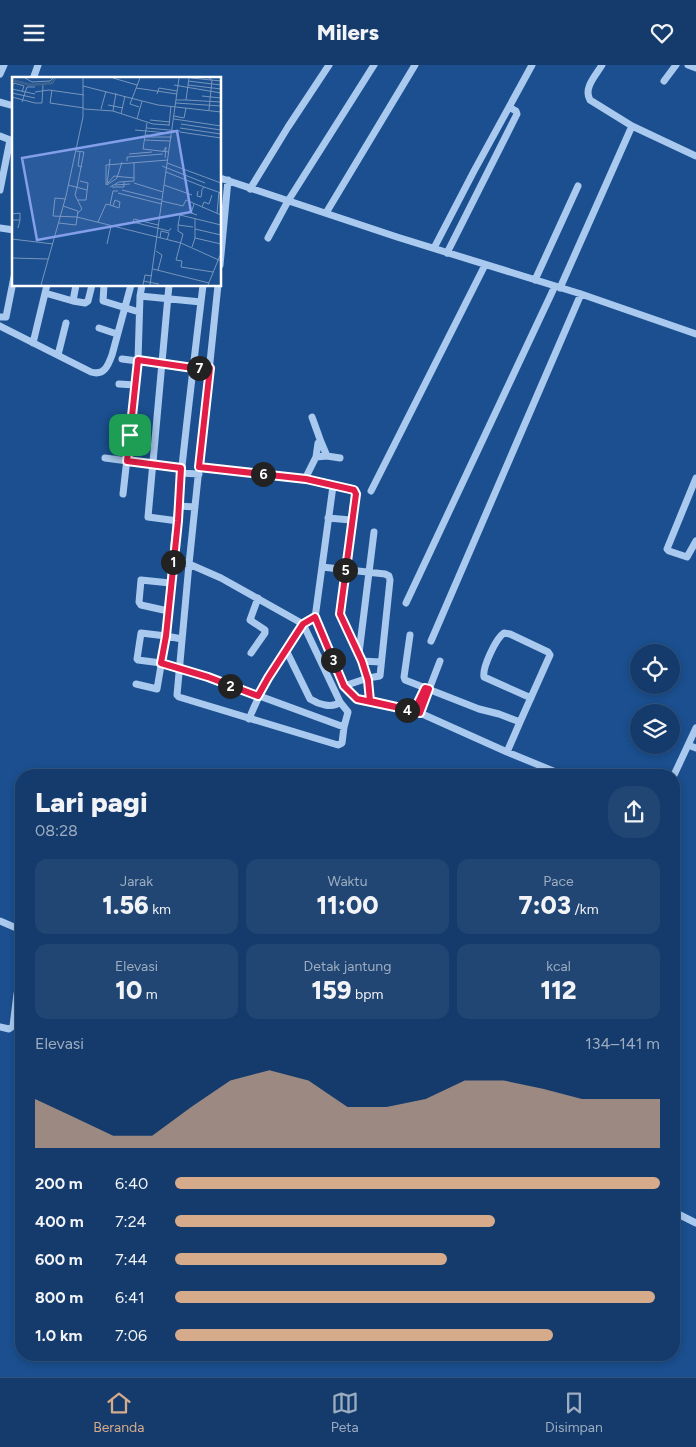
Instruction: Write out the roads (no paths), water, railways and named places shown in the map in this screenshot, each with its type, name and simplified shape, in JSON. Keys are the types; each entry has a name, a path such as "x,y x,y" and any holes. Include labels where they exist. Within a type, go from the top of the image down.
{"street":[{"path":"0,74 4,65"},
{"path":"34,77 38,65"},
{"path":"250,189 329,65"},
{"path":"268,238 288,201 374,65"},
{"path":"326,213 415,65"},
{"path":"434,249 455,206 532,65"},
{"path":"602,65 588,88 590,100 632,127 696,156"},
{"path":"664,81 676,65"},
{"path":"688,65 696,68"},
{"path":"447,253 517,114 516,111 509,107"},
{"path":"406,603 632,127"},
{"path":"0,136 12,140 0,190"},
{"path":"221,178 434,249 581,294 696,334"},
{"path":"221,254 228,180"},
{"path":"535,280 578,186"},
{"path":"455,206 467,213"},
{"path":"371,491 486,265"},
{"path":"0,317 4,318 6,315 12,286"},
{"path":"73,301 76,286"},
{"path":"33,343 46,289 73,301 87,302 92,286"},
{"path":"104,286 103,301 139,312"},
{"path":"0,326 91,372 102,373 109,364 126,309 131,286"},
{"path":"122,494 138,360 142,286"},
{"path":"169,286 148,517 178,521"},
{"path":"136,684 157,689 166,636 170,583 178,521 181,471 203,286"},
{"path":"218,286 177,695 249,719 341,745 348,712 340,702 309,621"},
{"path":"431,641 581,294"},
{"path":"140,296 201,302"},
{"path":"58,355 66,323"},
{"path":"98,328 117,334"},
{"path":"122,359 193,368 210,368"},
{"path":"119,384 135,385"},
{"path":"312,417 328,456"},
{"path":"113,434 130,435"},
{"path":"306,479 316,457 318,444 321,442"},
{"path":"316,457 340,458"},
{"path":"105,459 153,465 181,471 306,479 356,492 340,614 368,678 370,701"},
{"path":"696,478 667,549 687,557 696,541"},
{"path":"249,719 258,696 268,678 309,621 322,567 333,486"},
{"path":"178,505 195,507"},
{"path":"328,517 351,520"},
{"path":"360,658 361,630 374,532"},
{"path":"173,559 189,563 309,621 344,686 357,699 417,712 548,769"},
{"path":"322,567 387,575 390,580 380,676 344,686"},
{"path":"168,611 140,605 139,602 141,580 170,583"},
{"path":"251,653 265,632 250,620 258,598"},
{"path":"346,628 361,630"},
{"path":"182,639 142,632 140,635 138,660 179,668 344,727"},
{"path":"507,752 531,698 550,653 504,633 498,639 483,671 484,677 531,698"},
{"path":"410,635 404,679 479,709 520,722"},
{"path":"287,650 310,699 328,706 336,705 340,702"},
{"path":"360,658 381,662"},
{"path":"417,712 440,659"},
{"path":"677,769 696,729"},
{"path":"688,745 696,748"},
{"path":"0,921 15,926"},
{"path":"0,1027 9,1029 13,1027 15,1010"},
{"path":"680,1215 696,1223"}]}
